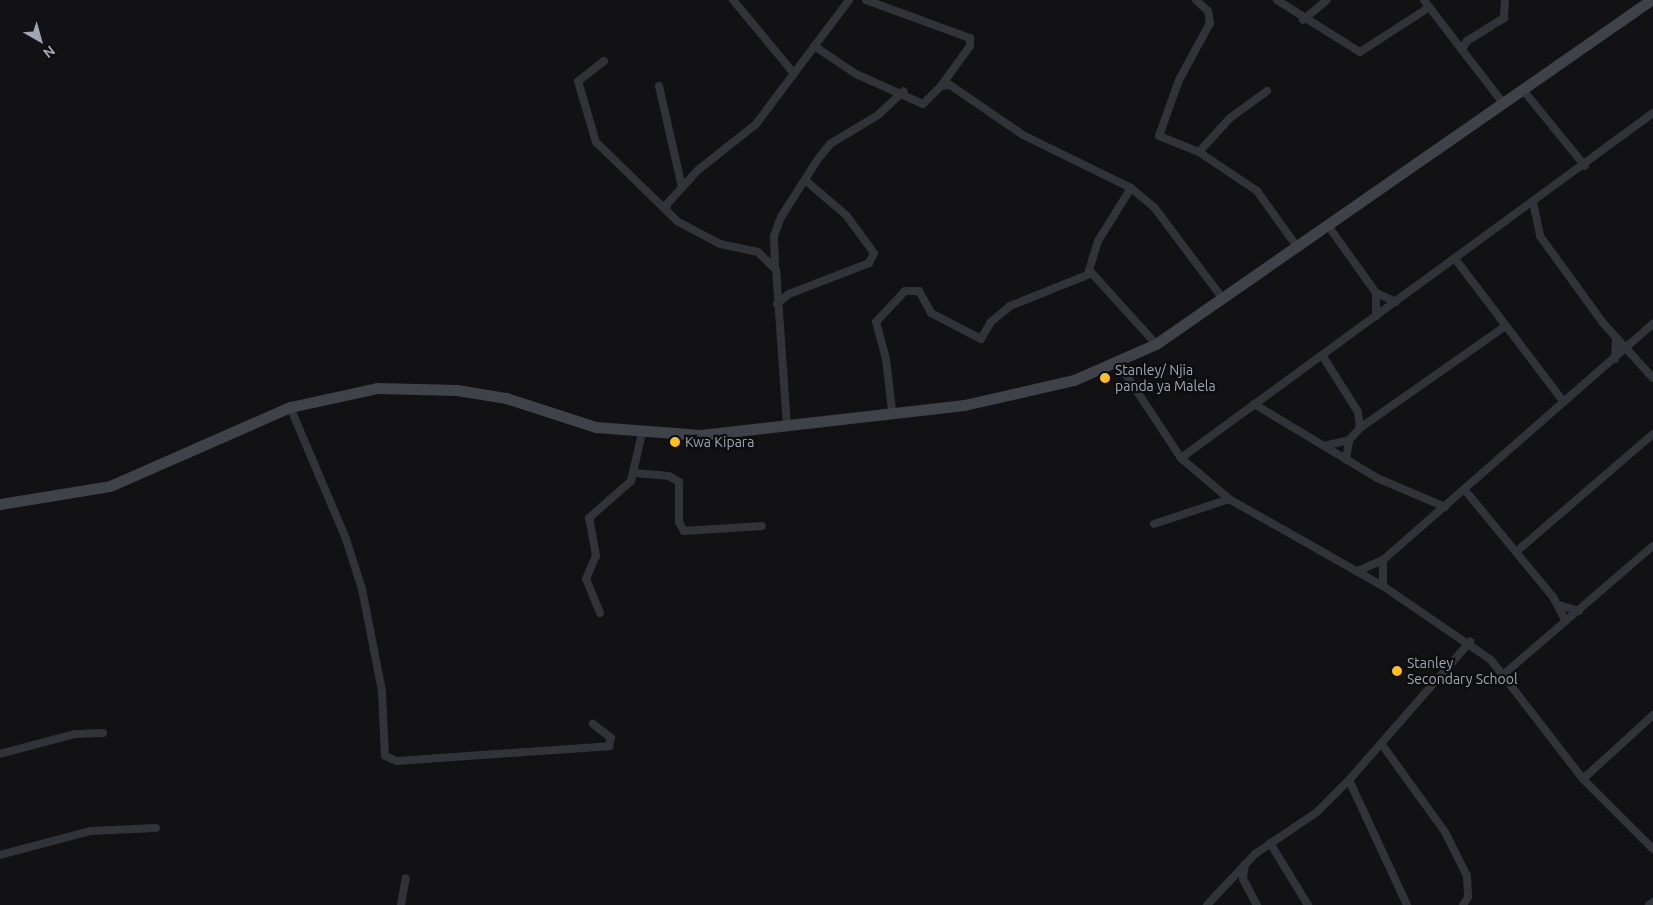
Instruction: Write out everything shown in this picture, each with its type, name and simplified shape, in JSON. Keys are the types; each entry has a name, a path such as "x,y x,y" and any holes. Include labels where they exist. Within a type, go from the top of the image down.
{"main road":[{"path":"0,504 110,486 290,407 377,388 457,390 506,398 596,427 642,434 702,435 787,426 892,410 1024,394 1119,364 1156,344 1329,227 1651,0"}],"street":[{"path":"733,0 792,71"},
{"path":"667,211 682,187 726,144 756,124 792,71 814,46 849,0"},
{"path":"814,46 856,74 904,91 923,104 941,86 970,46 970,38 866,0"},
{"path":"1196,0 1208,12 1210,23 1178,80 1158,133 1163,140 1199,152 1257,191 1298,248"},
{"path":"1276,0 1303,20 1364,52 1428,8"},
{"path":"1303,20 1327,0"},
{"path":"1424,0 1428,8 1503,103"},
{"path":"1462,50 1467,41 1504,18 1505,0"},
{"path":"604,61 578,82 596,142 667,211 712,241 758,252 776,270"},
{"path":"941,86 950,85 1023,135 1131,188 1154,207 1223,299"},
{"path":"659,86 682,187"},
{"path":"1523,90 1585,166"},
{"path":"787,426 777,304 774,236 781,217 830,144 878,115 904,91"},
{"path":"1199,152 1230,118 1267,92"},
{"path":"1181,458 1585,166 1653,113"},
{"path":"777,304 789,294 869,263 874,253 841,209 806,181"},
{"path":"1090,274 1098,241 1131,188"},
{"path":"1533,202 1540,236 1616,338 1627,346 1653,378"},
{"path":"1329,227 1376,293 1396,302"},
{"path":"1456,260 1504,327 1563,401"},
{"path":"1090,274 1156,344"},
{"path":"892,410 887,365 876,322 905,291 919,291 931,313 981,339 991,322 1010,306 1090,274"},
{"path":"1376,293 1376,316"},
{"path":"1358,571 1383,560 1563,401 1615,360 1627,346 1653,324"},
{"path":"1346,460 1349,440 1360,428 1504,327"},
{"path":"1615,360 1616,338"},
{"path":"1322,355 1358,412 1360,428"},
{"path":"1119,364 1181,458 1229,499 1358,571 1470,642 1504,674 1583,779 1653,850"},
{"path":"1254,404 1346,460 1445,507"},
{"path":"290,407 346,539 362,589 382,691 385,756 406,760 610,746 611,738 593,724"},
{"path":"600,612 586,579 596,556 590,518 623,492 634,473 642,434"},
{"path":"1517,551 1653,434"},
{"path":"1324,446 1349,440"},
{"path":"634,473 669,476 680,482 679,522 684,531 762,526"},
{"path":"1464,489 1517,551 1559,605 1566,620"},
{"path":"1154,524 1229,499"},
{"path":"1504,674 1566,620 1653,549"},
{"path":"1383,560 1383,586"},
{"path":"1559,605 1578,611"},
{"path":"1207,905 1245,864 1270,843 1317,812 1349,780 1382,746 1470,642"},
{"path":"1583,779 1653,715"},
{"path":"0,754 75,734 103,733"},
{"path":"1382,746 1445,832 1467,876 1468,897 1463,905"},
{"path":"1349,780 1370,817 1407,905"},
{"path":"0,855 91,831 156,828"},
{"path":"1270,843 1308,905"},
{"path":"1245,864 1244,878 1257,905"},
{"path":"401,905 406,878"},
{"path":"1649,905 1653,902"}],"place":[{"name":"Stanley/ Njia panda ya Malela","path":"1105,378"},
{"name":"Kwa Kipara","path":"675,442"},
{"name":"Stanley Secondary School","path":"1397,671"}]}
